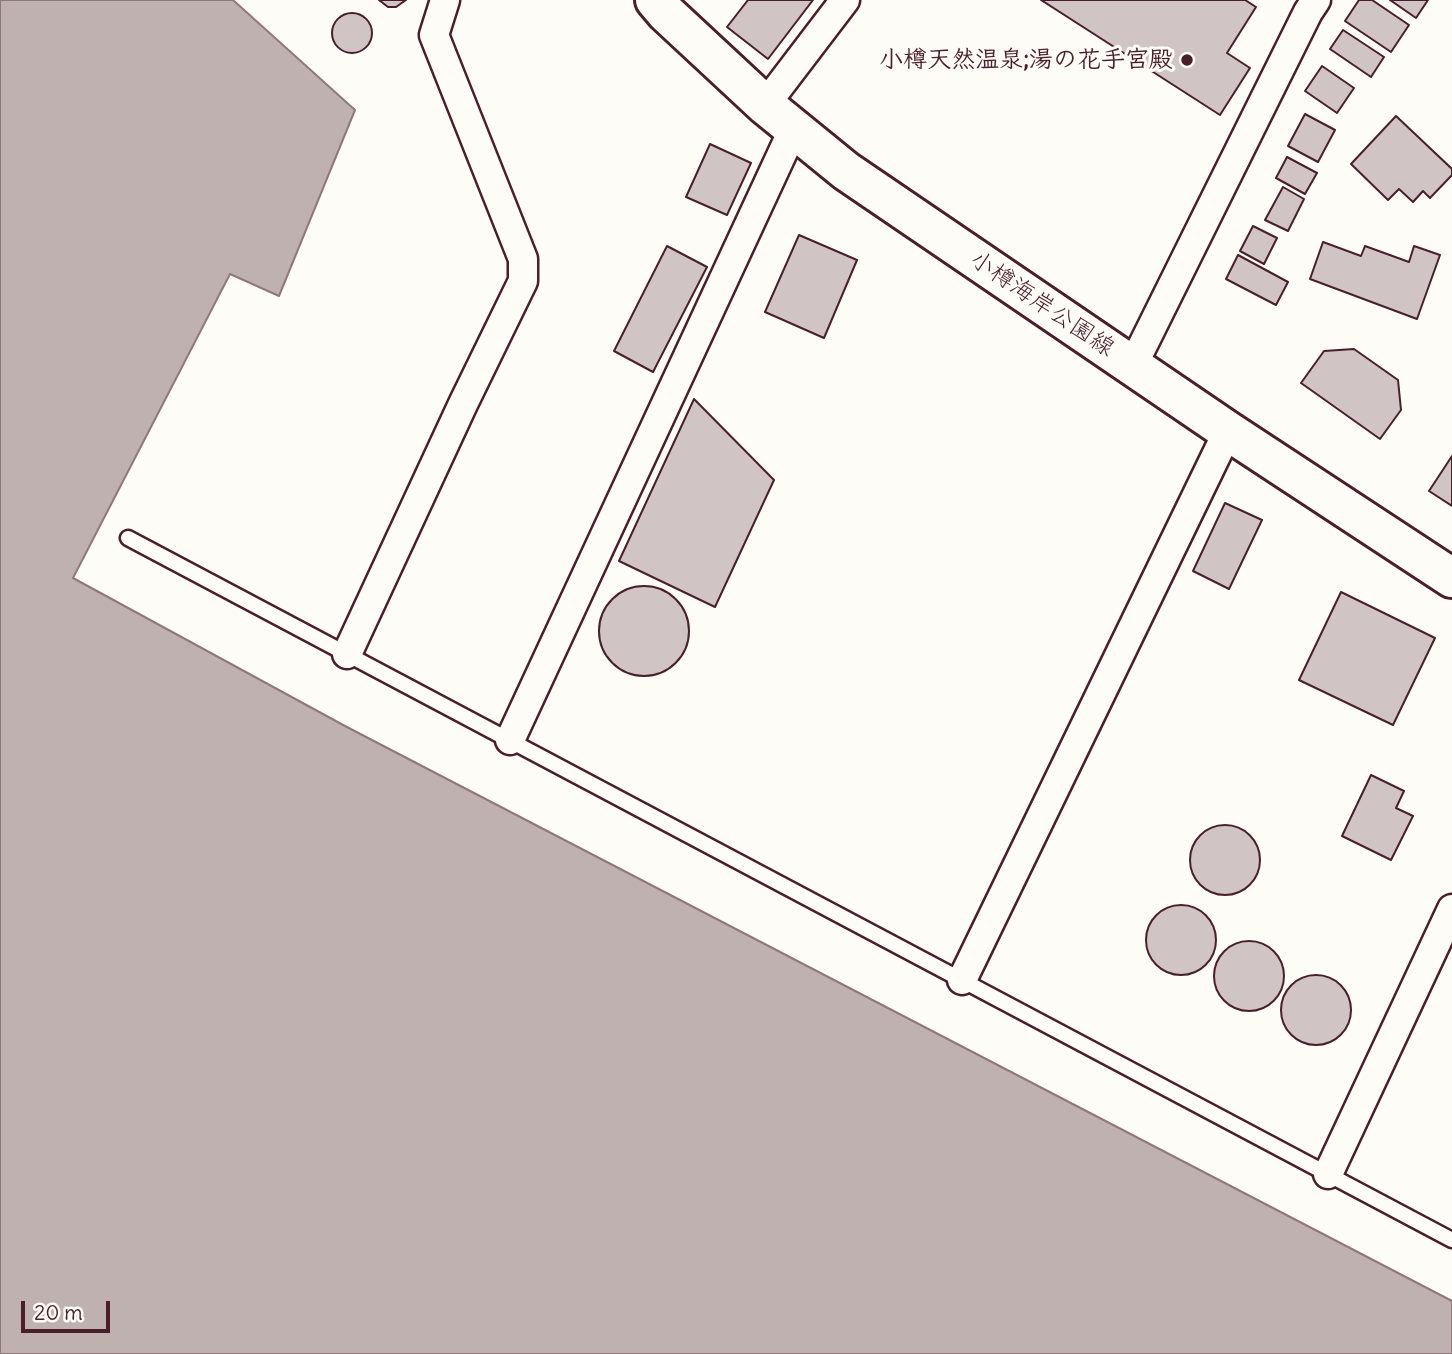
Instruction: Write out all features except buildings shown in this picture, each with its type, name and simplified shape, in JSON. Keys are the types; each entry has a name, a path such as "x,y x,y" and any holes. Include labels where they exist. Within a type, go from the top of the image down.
{"main road":[{"name":"小樽海岸公園線","path":"655,0 765,105 846,171 1228,431 1452,578"}],"street":[{"path":"347,654 523,281 523,259 434,35 445,0"},
{"path":"765,105 845,0"},
{"path":"1133,365 1316,0"},
{"path":"510,740 794,128"},
{"path":"962,980 1228,431"},
{"path":"1328,1174 1452,909"}],"lane":[{"path":"128,538 1452,1240"}],"shaded area":[{"path":"0,0 233,0 355,110 279,296 230,274 73,578 345,726 1452,1301 1452,1354 0,1354"}],"place":[{"name":"小樽天然温泉;湯の花手宮殿","path":"1187,60"}]}
